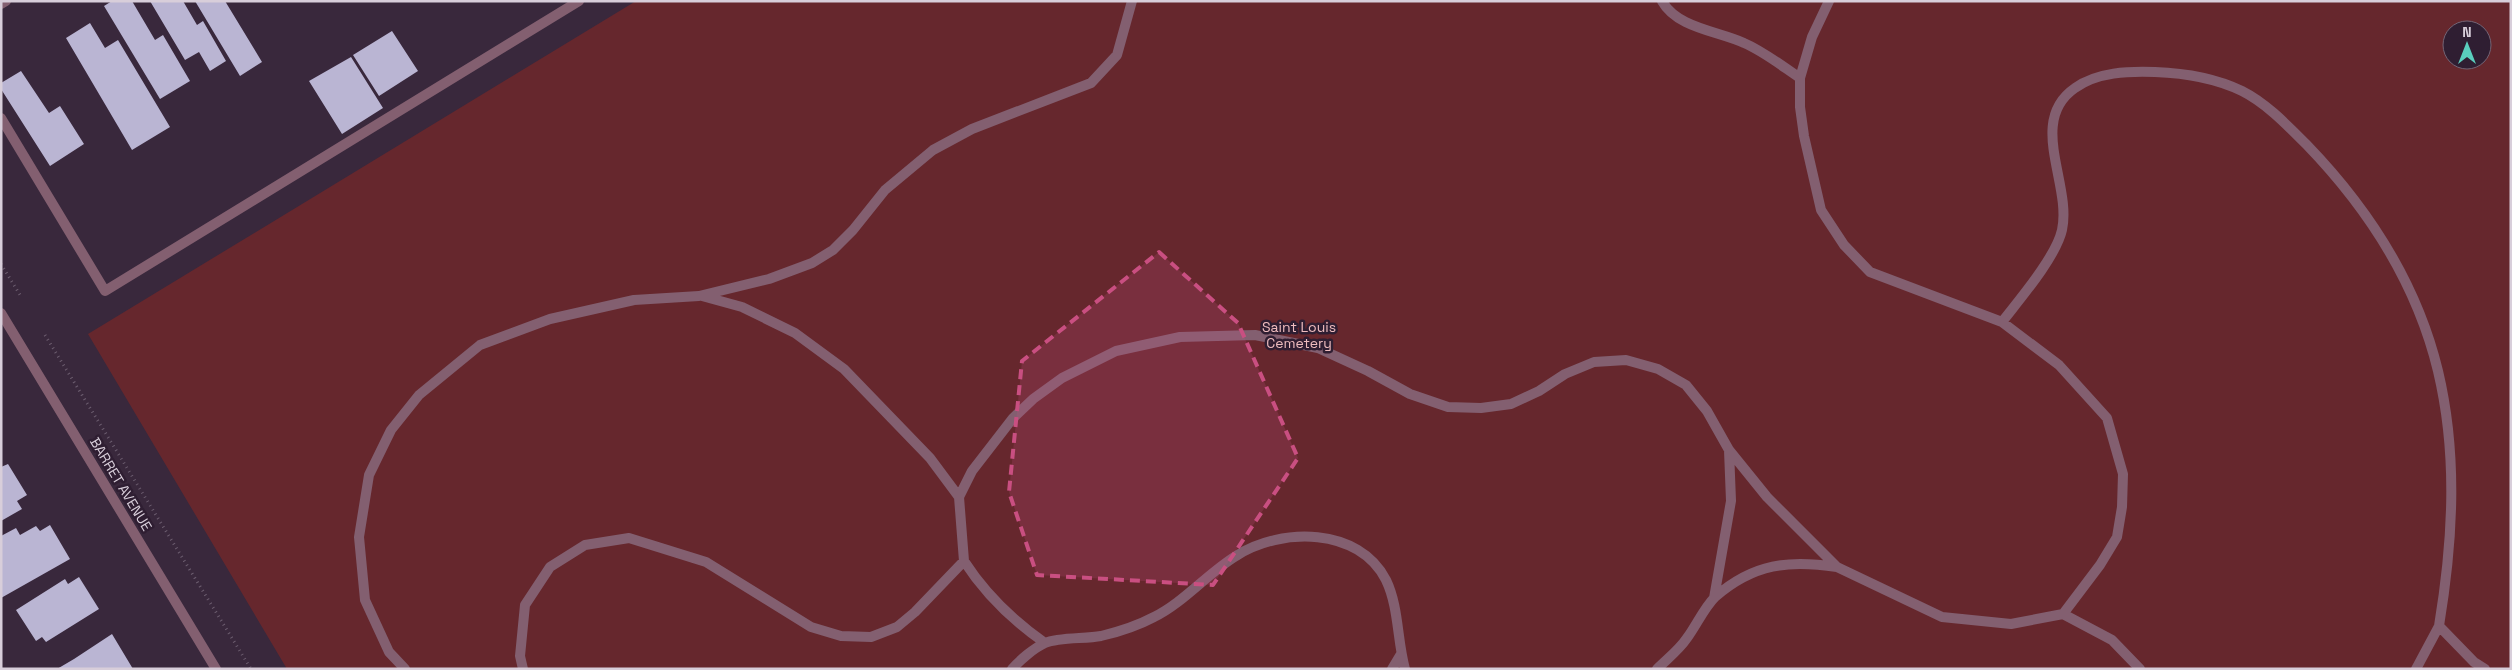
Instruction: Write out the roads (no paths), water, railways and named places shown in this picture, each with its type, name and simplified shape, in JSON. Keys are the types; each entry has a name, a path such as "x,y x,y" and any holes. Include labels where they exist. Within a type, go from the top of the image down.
{"street":[{"path":"1,4 6,1"},
{"path":"1,118 105,291 579,1"},
{"path":"405,669 389,652 365,600 359,537 369,475 391,430 419,395 480,345 550,319 634,300 699,296 769,279 812,263 833,250 853,230 885,190 932,150 972,128 1091,83 1117,56 1132,1"},
{"path":"1662,1 1665,7 1685,22 1745,43 1800,78"},
{"path":"1828,1 1812,37 1800,78 1800,107 1811,173 1821,210 1844,244 1870,272 2002,322 2059,365 2107,418 2123,474 2122,507 2117,537 2100,565 2063,614"},
{"path":"2002,322 2046,263 2062,231 2062,200 2052,142 2052,122 2058,103 2075,87 2095,78 2117,73 2181,72 2242,91 2270,110 2340,179 2383,239 2415,303 2438,371 2450,440 2452,533 2440,626 2416,669"},
{"path":"699,296 742,307 795,333 844,369 930,458 960,497"},
{"name":"BARRET AVENUE","path":"1,313 216,669"},
{"path":"1045,643 1000,607 979,585 964,561 960,497 972,471 1013,418 1033,399 1062,378 1116,351 1180,337 1255,335 1318,348 1368,371 1410,394 1448,407 1481,408 1511,404 1539,391 1565,374 1594,362 1626,360 1658,369 1686,385 1707,411 1729,450 1767,497 1838,567"},
{"path":"1714,598 1731,501 1729,450"},
{"path":"1012,669 1045,643 1102,636 1155,617 1236,556 1273,539 1312,536 1344,544 1371,558 1386,581 1394,604 1405,669"},
{"path":"523,669 520,656 525,605 550,567 585,545 629,538 706,562 811,627 841,636 871,637 897,627 915,612 964,561"},
{"path":"1658,669 1686,641 1714,598 1752,571 1810,563 1838,567 1942,617 2011,624 2063,614 2112,640 2140,669"},
{"path":"2440,626 2474,662 2484,669"},
{"path":"1392,669 1401,654"}],"park label":[{"name":"Saint Louis Cemetery","path":"1299,336"}]}
